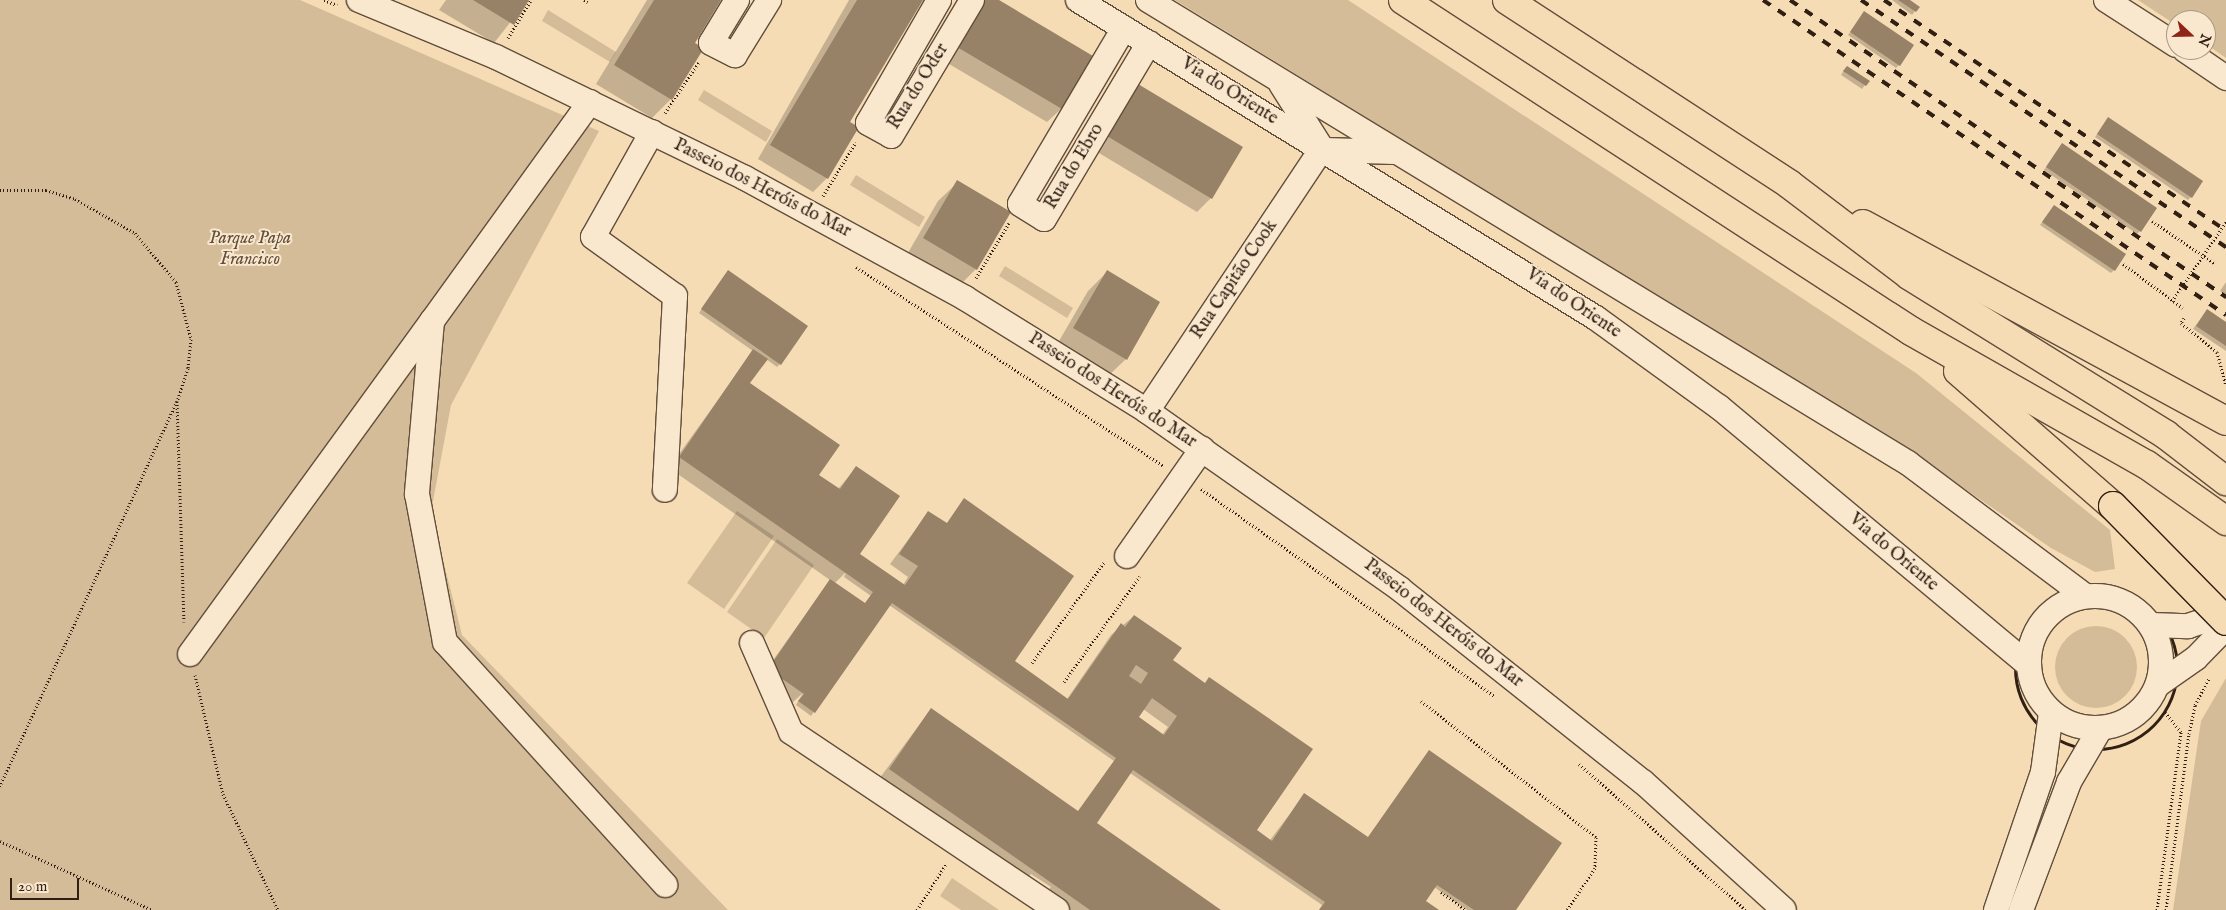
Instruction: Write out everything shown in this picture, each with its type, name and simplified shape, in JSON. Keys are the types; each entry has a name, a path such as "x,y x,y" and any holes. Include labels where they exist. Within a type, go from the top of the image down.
{"highway":[{"path":"1403,0 1911,331 2147,465 2226,521"},
{"path":"1507,0 1789,184 1910,276 2166,435 2226,481"},
{"path":"1789,184 2226,421"},
{"path":"1911,331 2113,506 2226,621"}],"street":[{"path":"736,0 711,43 735,55 768,0"},
{"name":"Rua do Oder","path":"939,0 868,123 890,136 972,0"},
{"name":"Via do Oriente","path":"1078,0 1596,318 1689,385 2023,661"},
{"name":"Via do Oriente","path":"1148,0 1908,463 2080,593"},
{"path":"2106,0 2166,39"},
{"name":"Passeio dos Heróis do Mar","path":"351,3 496,57 652,132 812,214 965,298 1147,411 1418,602 1643,782 1784,910"},
{"name":"Rua do Ebro","path":"1124,28 1020,204 1044,219 1149,43"},
{"path":"2199,60 2226,78"},
{"path":"1277,78 1322,150 1397,152"},
{"path":"190,654 590,102"},
{"path":"652,132 593,237 675,296 665,490"},
{"name":"Rua Capitão Cook","path":"1147,411 1322,150"},
{"path":"432,321 417,494 445,642 665,885"},
{"path":"1127,560 1202,449"},
{"path":"1996,910 2043,772 2050,723 2023,661 2044,620 2080,593 2110,597 2125,604 2158,625 2188,626 2226,614"},
{"path":"2158,625 2162,664 2168,678"},
{"path":"2021,910 2069,782 2094,739 2140,712 2168,678 2226,627"},
{"path":"752,643 791,732 1057,910"},
{"path":"2050,723 2074,726 2094,739"}],"path":[{"path":"324,0 351,3"},
{"path":"496,57 531,0"},
{"path":"652,132 711,43"},
{"path":"812,214 868,123"},
{"path":"0,190 46,190 75,198 135,233 176,282 191,340 188,368 177,400 0,786"},
{"path":"965,298 1020,204"},
{"path":"2152,222 2214,263"},
{"path":"2172,301 2226,222"},
{"path":"851,264 1182,477 1499,700"},
{"path":"2123,264 2183,308"},
{"path":"2184,318 2181,323 2217,352 2226,385"},
{"path":"1032,663 1127,560"},
{"path":"1064,682 1127,560"},
{"path":"2114,589 2132,595 2158,625 2176,656 2168,678 2164,711 2137,738 2119,746 2050,723 2022,699 2023,661 2032,619 2058,597 2080,593 2114,589"},
{"path":"2166,910 2195,705 2213,671"},
{"path":"1421,700 1596,836 1595,868 1567,910"},
{"path":"2158,910 2181,732 2164,711"},
{"path":"1575,760 1746,910"},
{"path":"0,841 152,910"},
{"path":"917,910 958,844"},
{"path":"1441,892 1466,910"}],"green space":[{"name":"Parque Papa Francisco","path":"0,0 300,0 599,131 451,405 431,512 462,635 728,910 0,910"},
{"path":"1175,0 1348,0 1916,373 2110,530 2115,569 2095,572 2051,548 1914,454"},
{"path":"2138,0 2226,0 2226,58 2216,51 2216,10 2166,10 2166,18"},
{"path":"548,10 616,52 610,62 542,21"},
{"path":"704,90 772,131 766,142 698,100"},
{"path":"856,175 925,217 919,227 850,185"},
{"path":"1005,266 1073,308 1067,318 999,276"},
{"path":"737,511 774,536 724,609 687,583"},
{"path":"777,539 814,565 764,638 727,612"},
{"path":"2096,626 2112,629 2125,638 2134,651 2137,667 2134,683 2125,696 2112,705 2096,708 2080,705 2067,696 2058,683 2055,667 2058,651 2067,638 2080,629"},
{"path":"2226,678 2226,910 2173,910 2201,721"},
{"path":"952,878 999,910 961,910 940,896"}],"building":[{"path":"473,0 529,0 514,25"},
{"path":"654,0 721,0 695,43 704,48 672,100 614,65"},
{"path":"857,0 923,0 850,122 859,127 828,179 770,145"},
{"path":"984,0 999,0 1093,56 1062,109 957,47"},
{"path":"1898,0 1910,0 1920,7 1916,12"},
{"path":"1864,11 1914,45 1900,66 1850,32"},
{"path":"1847,66 1870,81 1866,86 1843,71"},
{"path":"1138,84 1243,147 1212,199 1107,136"},
{"path":"2108,117 2203,181 2192,198 2097,134"},
{"path":"2062,143 2157,208 2141,232 2046,167"},
{"path":"957,180 1011,212 977,270 923,238"},
{"path":"2054,205 2126,254 2115,271 2042,222"},
{"path":"728,270 808,326 781,365 701,309"},
{"path":"1107,270 1160,302 1127,360 1073,328"},
{"path":"2207,309 2226,322 2226,346 2196,326"},
{"path":"753,349 768,359 750,383 840,445 819,475 840,489 856,466 900,496 860,554 905,585 918,566 899,554 928,511 947,523 964,498 1074,576 1015,661 1068,699 1121,623 1125,627 1134,615 1182,648 1173,660 1205,683 1209,677 1313,749 1257,830 1272,841 1304,793 1368,837 1429,750 1562,843 1516,910 1474,910 1437,885 1426,901 1439,910 1319,910 1325,902 1133,770 1097,823 1221,910 1090,910 889,769 931,708 1078,811 1116,758 892,603 815,713 798,701 804,694 768,669 830,579 865,603 873,592 679,457","holes":["1136,665 1148,673 1141,684 1129,676","1152,698 1177,716 1164,735 1139,717"]}],"railway":[{"path":"1763,0 2226,315"},
{"path":"1790,0 2226,297"},
{"path":"1861,0 2226,247"},
{"path":"1884,0 2226,231"}]}
